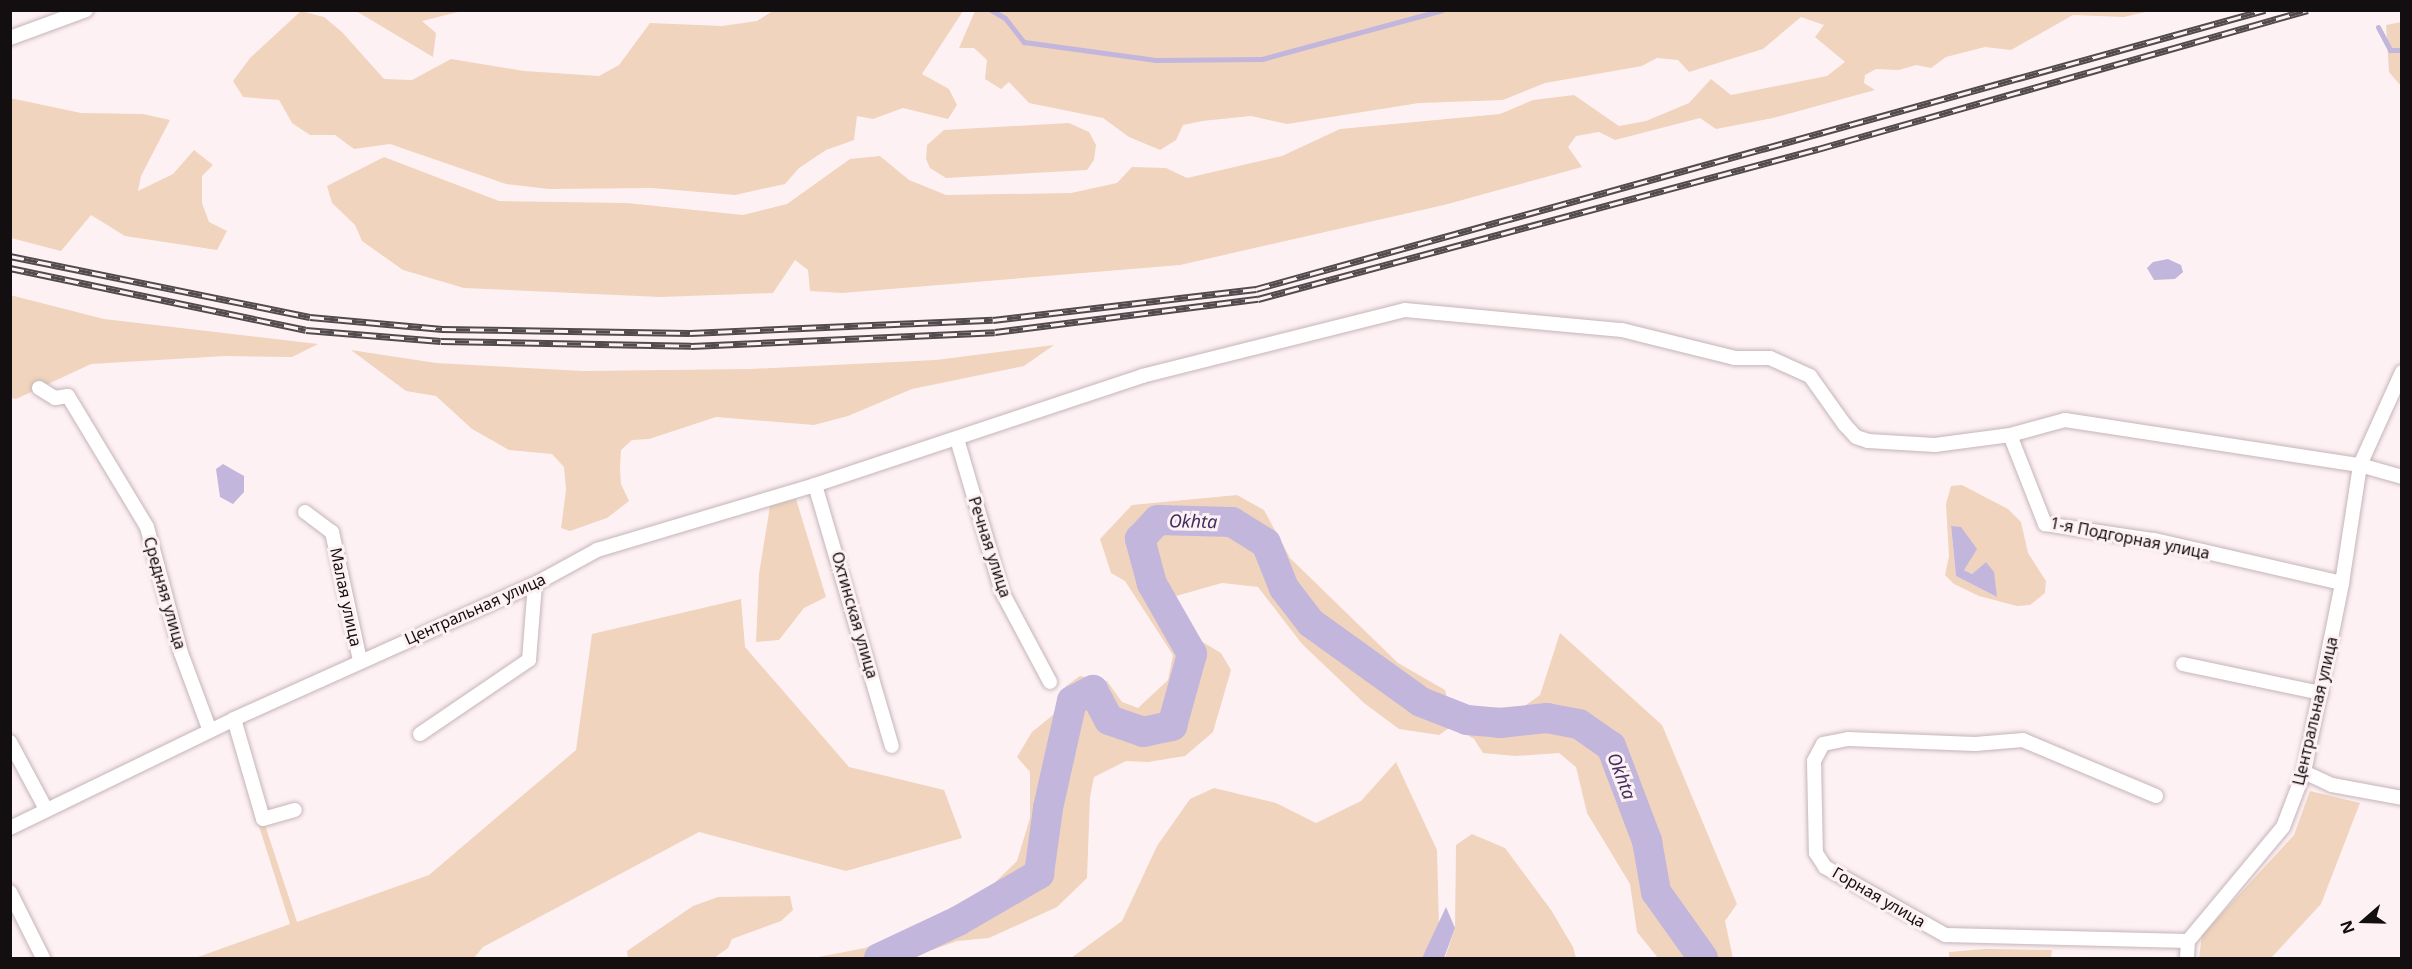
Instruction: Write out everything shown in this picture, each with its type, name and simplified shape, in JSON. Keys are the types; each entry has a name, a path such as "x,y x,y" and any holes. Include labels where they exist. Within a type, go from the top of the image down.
{"street":[{"path":"10,38 86,10"},
{"name":"Центральная улица","path":"10,828 234,718 535,584 597,550 815,485 884,460 957,439 1142,376 1405,309 1622,330 1735,358 1770,358 1810,376 1845,425 1856,437 1868,441 1935,445 2010,435 2065,420 2360,465 2402,477"},
{"name":"Центральная улица","path":"2188,941 2283,827 2304,772 2343,583 2360,465 2402,372"},
{"name":"Средняя улица","path":"39,388 55,398 68,396 147,527 181,653 210,731"},
{"name":"1-я Подгорная улица","path":"2010,435 2045,524 2154,540 2343,583"},
{"name":"Речная улица","path":"957,439 1002,592 1050,682"},
{"name":"Охтинская улица","path":"815,485 892,746"},
{"name":"Малая улица","path":"305,512 332,532 360,660"},
{"path":"420,734 529,660 535,584"},
{"path":"2182,664 2321,693"},
{"path":"234,718 263,819 296,810"},
{"name":"Горная улица","path":"2156,796 2023,740 1975,744 1848,739 1823,744 1814,761 1816,853 1825,867 1945,935 2188,941"},
{"path":"10,741 46,809"},
{"path":"2304,772 2332,785 2402,798"},
{"path":"10,892 43,958"},
{"path":"2187,958 2188,941"}],"shaded area":[{"path":"774,10 963,11 922,74 949,89 957,105 948,119 903,108 873,119 857,116 854,140 826,150 799,168 785,184 735,195 652,188 549,189 506,184 390,144 354,149 335,135 310,135 292,123 279,100 243,97 233,81 250,58 301,11 324,17 342,32 384,79 412,80 451,59 524,71 599,76 619,65 650,23 722,26 757,21"},
{"path":"975,10 2150,11 2124,17 2073,15 2011,50 1985,47 1946,57 1931,68 1916,65 1899,70 1876,69 1865,75 1864,83 1875,90 1773,118 1716,129 1700,118 1615,140 1599,132 1576,136 1568,147 1582,167 1444,205 1180,265 842,293 810,291 808,270 795,260 773,293 660,297 464,288 403,270 362,241 355,225 332,203 327,186 384,157 499,201 627,203 743,215 787,204 850,159 880,156 909,180 946,195 1071,193 1117,183 1132,167 1166,168 1187,178 1282,156 1340,129 1500,114 1533,100 1574,95 1619,126 1646,121 1689,103 1711,79 1731,95 1827,76 1845,62 1815,37 1824,25 1801,17 1763,49 1689,72 1678,60 1657,58 1642,66 1545,83 1503,100 1419,103 1287,124 1251,116 1202,121 1183,125 1176,140 1160,150 1129,137 1103,118 1029,103 1009,82 1001,89 985,79 987,60 974,48 959,48"},
{"path":"356,11 462,11 422,21 436,33 433,57"},
{"path":"2402,22 2401,86 2389,72 2386,25"},
{"path":"10,98 81,113 143,114 170,120 141,176 138,191 173,174 194,150 213,165 202,176 202,203 209,222 227,231 217,250 125,236 91,215 61,251 11,238"},
{"path":"1069,123 1089,132 1096,145 1094,160 1087,170 946,178 930,168 926,159 927,145 944,130"},
{"path":"2168,259 2181,265 2183,272 2175,279 2154,280 2147,268 2153,262"},
{"path":"10,295 104,319 318,344 292,357 225,356 91,364 16,399 11,398"},
{"path":"1054,345 1024,366 912,389 848,416 814,425 716,417 649,439 632,440 621,450 620,468 621,484 629,501 607,518 570,531 561,528 566,490 564,467 552,454 509,450 472,429 436,396 406,391 351,350 436,363 583,371 750,369 936,360"},
{"path":"223,464 244,476 244,492 233,504 220,497 216,469"},
{"path":"1962,485 2008,509 2021,522 2028,553 2046,581 2045,593 2030,605 2017,606 1979,596 1954,584 1945,575 1949,556 1946,504 1951,486","holes":["1951,527 1961,528 1964,570 1972,574 1986,562 1997,597 1956,576"]},
{"path":"1237,495 1264,510 1290,558 1398,663 1445,690 1451,713 1467,707 1522,708 1540,695 1560,633 1662,725 1737,904 1725,921 1733,958 1658,958 1637,932 1630,884 1587,813 1576,767 1559,753 1515,756 1483,753 1474,739 1452,726 1439,735 1399,729 1364,703 1302,644 1258,587 1222,583 1176,596 1183,621 1201,641 1221,653 1231,670 1213,732 1185,756 1148,762 1126,761 1094,777 1090,797 1087,878 1057,907 989,938 957,941 910,958 813,958 865,948 908,930 983,894 1017,861 1030,818 1030,772 1017,757 1032,732 1053,715 1066,686 1080,676 1107,681 1122,702 1138,708 1168,680 1173,655 1125,581 1111,573 1100,539 1132,505"},
{"path":"796,499 826,597 804,608 779,640 756,642 759,574 770,506"},
{"path":"1951,526 1961,527 1977,549 1964,570 1972,574 1986,562 1994,572 1997,597 1956,576"},
{"path":"741,599 745,647 849,767 944,790 962,838 846,871 699,832 483,947 474,958 195,958 290,924 258,823 264,822 297,922 429,875 576,750 592,634"},
{"path":"1396,762 1437,850 1439,925 1422,958 1071,958 1122,921 1157,846 1190,799 1214,788 1276,803 1316,823 1361,801"},
{"path":"2310,791 2360,803 2321,904 2271,958 2199,958 2202,935 2294,835"},
{"path":"1472,834 1505,848 1551,910 1573,947 1576,958 1445,958 1455,928 1456,845"},
{"path":"790,896 793,910 781,921 732,939 728,948 714,958 628,958 627,951 693,906 718,897"},
{"path":"1446,907 1455,928 1444,958 1422,958"},
{"path":"1985,949 2052,950 2051,958 1949,958 1949,952"}],"waterway":[{"path":"991,10 1005,18 1024,42 1156,60 1262,59 1442,10"},
{"path":"2378,27 2390,50 2402,50"},
{"name":"Okhta","path":"879,958 958,921 1039,874 1048,808 1072,701 1093,690 1109,720 1143,732 1172,726 1192,654 1152,584 1140,539 1158,520 1232,522 1266,543 1284,588 1311,623 1421,702 1467,720 1500,723 1547,718 1579,724 1611,746 1647,841 1656,892 1703,958"}],"railway":[{"path":"10,256 310,317 442,329 690,333 993,320 1256,289 2265,10"},
{"path":"10,268 306,330 441,341 691,346 995,332 1258,299 1818,149 2308,10"}]}
